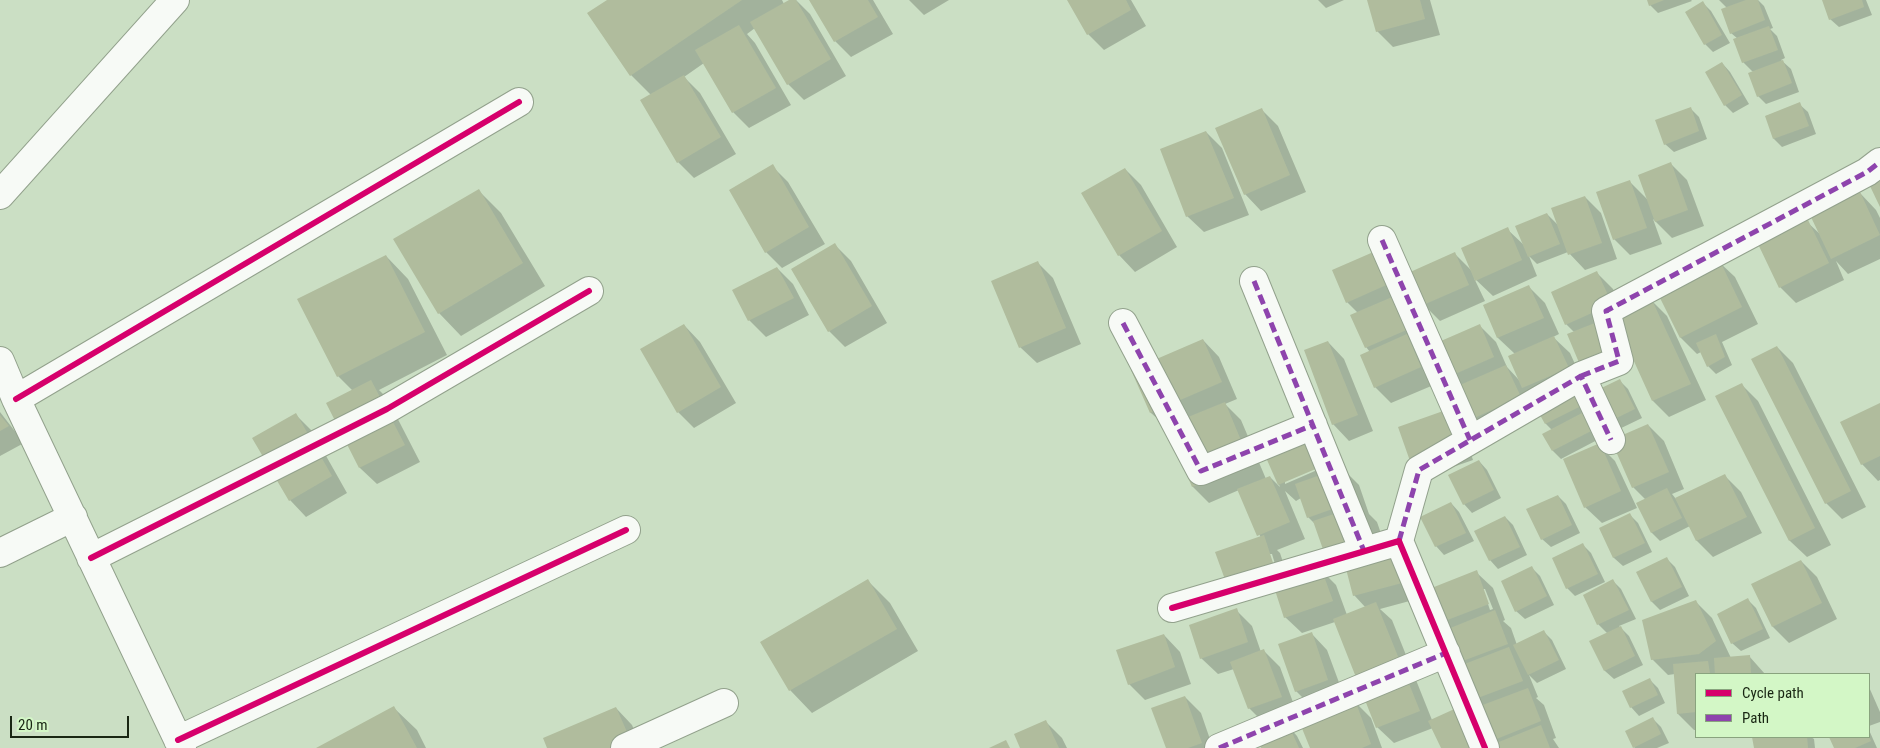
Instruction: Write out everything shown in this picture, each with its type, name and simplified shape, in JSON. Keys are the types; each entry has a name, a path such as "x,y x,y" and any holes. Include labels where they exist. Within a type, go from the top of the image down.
{"street":[{"path":"0,195 175,0"},
{"path":"16,399 519,102"},
{"path":"1485,748 1399,541 1419,470 1581,376 1620,361 1606,311 1868,172 1880,162"},
{"path":"1382,240 1470,440"},
{"path":"1254,281 1364,551"},
{"path":"91,558 387,409 589,291"},
{"path":"1123,322 1201,471 1313,425"},
{"path":"0,361 16,399 180,744 626,530"},
{"path":"1581,376 1611,440"},
{"path":"0,553 73,517"},
{"path":"1172,608 1399,541"},
{"path":"1219,748 1446,653"},
{"path":"625,748 724,703"}],"building":[{"path":"607,0 742,0 630,76 587,13"},
{"path":"789,0 796,0 831,59 787,85 750,22"},
{"path":"809,0 868,0 878,17 834,42"},
{"path":"1067,0 1126,0 1131,10 1087,35"},
{"path":"1367,0 1420,0 1425,19 1376,32"},
{"path":"1647,0 1664,0 1649,6"},
{"path":"1746,0 1758,0 1765,20 1730,34 1721,9"},
{"path":"1822,0 1862,0 1864,7 1829,20"},
{"path":"1703,1 1722,35 1704,45 1685,12"},
{"path":"739,25 776,88 732,113 695,50"},
{"path":"1769,26 1778,50 1742,63 1733,39"},
{"path":"1783,60 1792,83 1757,97 1748,73"},
{"path":"1722,62 1742,95 1724,106 1705,72"},
{"path":"684,75 721,137 677,163 640,100"},
{"path":"1800,102 1809,126 1773,139 1765,116"},
{"path":"1691,107 1699,131 1664,145 1655,120"},
{"path":"1262,108 1290,175 1244,195 1215,128"},
{"path":"1206,131 1234,198 1186,217 1160,149"},
{"path":"1671,162 1688,210 1655,222 1638,175"},
{"path":"773,164 809,227 765,253 729,190"},
{"path":"1125,168 1162,231 1118,256 1081,193"},
{"path":"1880,178 1880,207 1869,184"},
{"path":"1630,180 1647,228 1613,240 1596,192"},
{"path":"479,189 523,263 438,314 393,239"},
{"path":"1860,192 1880,235 1831,259 1810,215"},
{"path":"1585,196 1602,243 1568,255 1551,208"},
{"path":"1547,213 1560,244 1528,257 1515,226"},
{"path":"1808,220 1829,263 1779,288 1758,244"},
{"path":"1508,227 1522,260 1475,281 1461,248"},
{"path":"835,243 872,306 828,332 791,269"},
{"path":"1378,250 1393,282 1346,303 1332,270"},
{"path":"1455,252 1469,285 1423,305 1408,273"},
{"path":"386,255 425,332 337,377 297,299"},
{"path":"1719,259 1742,307 1680,338 1656,290"},
{"path":"1038,261 1066,328 1019,348 991,281"},
{"path":"777,267 794,298 748,321 732,290"},
{"path":"1597,271 1612,304 1565,325 1551,292"},
{"path":"1529,285 1544,318 1497,338 1483,305"},
{"path":"1397,295 1411,328 1365,348 1350,315"},
{"path":"1651,298 1691,384 1652,401 1613,315"},
{"path":"1600,321 1612,353 1580,365 1567,334"},
{"path":"684,324 721,387 677,413 640,349"},
{"path":"1480,324 1494,357 1448,377 1434,344"},
{"path":"1407,334 1421,367 1374,388 1360,355"},
{"path":"1716,334 1725,357 1707,367 1696,343"},
{"path":"1554,336 1569,368 1522,388 1508,356"},
{"path":"1203,339 1222,382 1150,413 1131,370"},
{"path":"1328,341 1358,415 1332,425 1304,350"},
{"path":"1777,346 1851,491 1825,504 1751,359"},
{"path":"1506,365 1521,397 1474,418 1460,385"},
{"path":"1620,379 1635,409 1604,424 1589,394"},
{"path":"371,380 405,445 359,468 326,403"},
{"path":"1742,383 1815,528 1789,541 1715,396"},
{"path":"1577,384 1587,403 1545,424 1535,406"},
{"path":"1225,402 1250,462 1192,487 1166,426"},
{"path":"1880,403 1880,456 1861,465 1840,422"},
{"path":"1446,410 1458,444 1410,461 1398,427"},
{"path":"1584,412 1593,430 1552,451 1542,434"},
{"path":"296,413 332,476 289,501 252,438"},
{"path":"0,415 9,426 0,431"},
{"path":"1648,424 1669,472 1632,488 1611,440"},
{"path":"1310,432 1325,465 1278,485 1264,453"},
{"path":"1600,443 1621,491 1584,508 1563,459"},
{"path":"1479,460 1494,490 1463,505 1448,475"},
{"path":"1343,467 1355,501 1307,518 1295,484"},
{"path":"1725,474 1747,517 1696,541 1675,498"},
{"path":"1270,476 1290,522 1257,536 1237,489"},
{"path":"1667,488 1682,518 1651,533 1636,503"},
{"path":"1558,495 1572,525 1541,540 1526,509"},
{"path":"1451,502 1466,533 1435,547 1420,517"},
{"path":"1361,505 1373,539 1325,555 1313,521"},
{"path":"1630,513 1645,543 1613,558 1599,528"},
{"path":"1505,516 1520,547 1489,561 1474,531"},
{"path":"1264,535 1275,569 1227,585 1215,552"},
{"path":"1583,543 1598,574 1566,589 1552,558"},
{"path":"1393,549 1402,583 1353,596 1344,561"},
{"path":"1667,557 1682,587 1651,602 1636,572"},
{"path":"1801,560 1822,603 1772,627 1751,584"},
{"path":"1532,566 1547,596 1515,612 1501,581"},
{"path":"1321,568 1333,601 1284,618 1273,584"},
{"path":"1477,570 1489,604 1442,622 1429,589"},
{"path":"868,579 897,629 789,691 760,642"},
{"path":"1613,579 1629,610 1597,625 1583,595"},
{"path":"1748,598 1763,629 1731,644 1717,614"},
{"path":"1696,600 1716,641 1699,654 1651,660 1642,620"},
{"path":"1376,602 1420,711 1376,728 1333,619"},
{"path":"1237,608 1248,642 1200,659 1189,625"},
{"path":"1495,610 1508,644 1460,662 1448,629"},
{"path":"1621,626 1635,656 1604,671 1589,641"},
{"path":"1544,630 1559,660 1528,675 1513,645"},
{"path":"1312,632 1328,680 1295,692 1278,644"},
{"path":"1164,634 1175,667 1128,685 1116,650"},
{"path":"1509,647 1523,681 1475,699 1462,665"},
{"path":"1264,649 1282,697 1248,709 1230,662"},
{"path":"1750,655 1751,673 1715,673 1714,658"},
{"path":"1708,661 1710,673 1695,673 1695,712 1677,714 1673,664"},
{"path":"1650,678 1658,695 1630,708 1622,691"},
{"path":"1528,688 1541,721 1494,740 1480,706"},
{"path":"1185,696 1202,743 1188,748 1166,748 1151,708"},
{"path":"1355,700 1371,744 1362,748 1310,748 1299,721"},
{"path":"394,706 417,748 316,748"},
{"path":"1461,706 1480,748 1441,748 1428,721"},
{"path":"616,707 634,748 547,748 543,738"},
{"path":"1653,717 1661,734 1633,748 1625,731"},
{"path":"1046,720 1059,748 1020,748 1014,734"},
{"path":"1541,725 1550,748 1495,748 1494,744"},
{"path":"1289,726 1299,748 1261,748 1258,740"},
{"path":"1752,738 1807,738 1808,748 1754,748"},
{"path":"1829,738 1870,738 1871,741 1855,748 1834,748"},
{"path":"1006,740 1010,748 989,748"}],"marked path":[{"path":"1581,376 1619,361 1606,311 1867,172 1880,162"},
{"path":"1382,240 1470,440"},
{"path":"1254,281 1364,551"},
{"path":"1123,323 1201,471 1313,425"},
{"path":"1399,541 1419,470 1581,376 1611,440"},
{"path":"1219,748 1446,653"}],"cycle path":[{"path":"16,399 519,102"},
{"path":"91,558 387,409 589,291"},
{"path":"178,740 626,530"},
{"path":"1172,608 1399,541 1485,748"}]}
